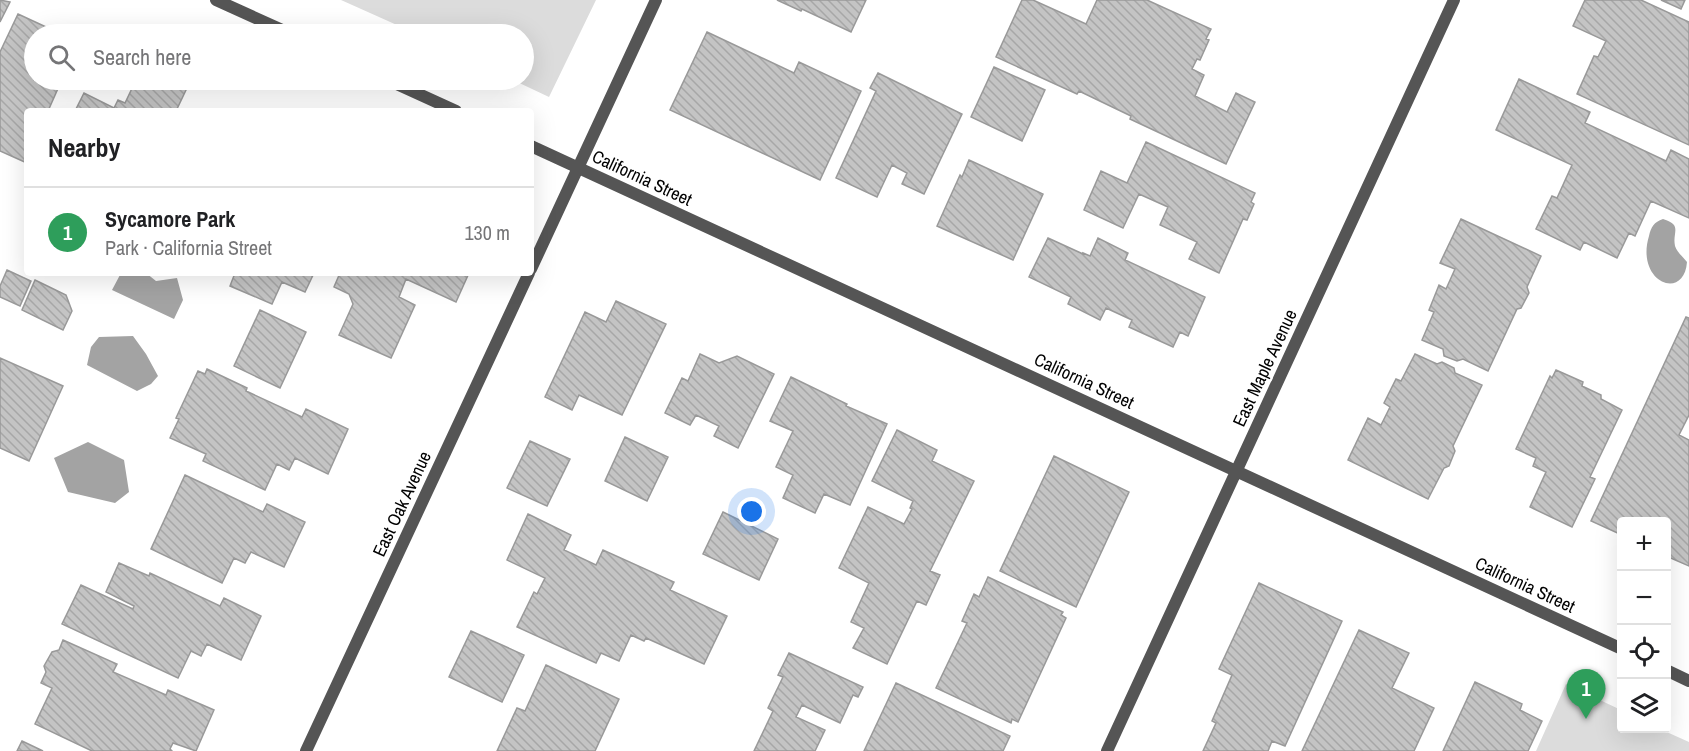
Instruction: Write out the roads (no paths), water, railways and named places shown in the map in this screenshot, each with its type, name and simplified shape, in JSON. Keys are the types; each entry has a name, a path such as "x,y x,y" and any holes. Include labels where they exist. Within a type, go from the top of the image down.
{"street":[{"path":"216,0 269,24"},
{"name":"East Oak Avenue","path":"534,262 656,0"},
{"name":"East Maple Avenue","path":"1107,751 1454,0"},
{"path":"410,90 449,108"},
{"name":"California Street","path":"534,147 1617,647"},
{"name":"East Oak Avenue","path":"306,751 528,276"},
{"path":"1671,672 1689,681"}],"place":[{"name":"Sycamore Park","path":"1586,719"}]}
